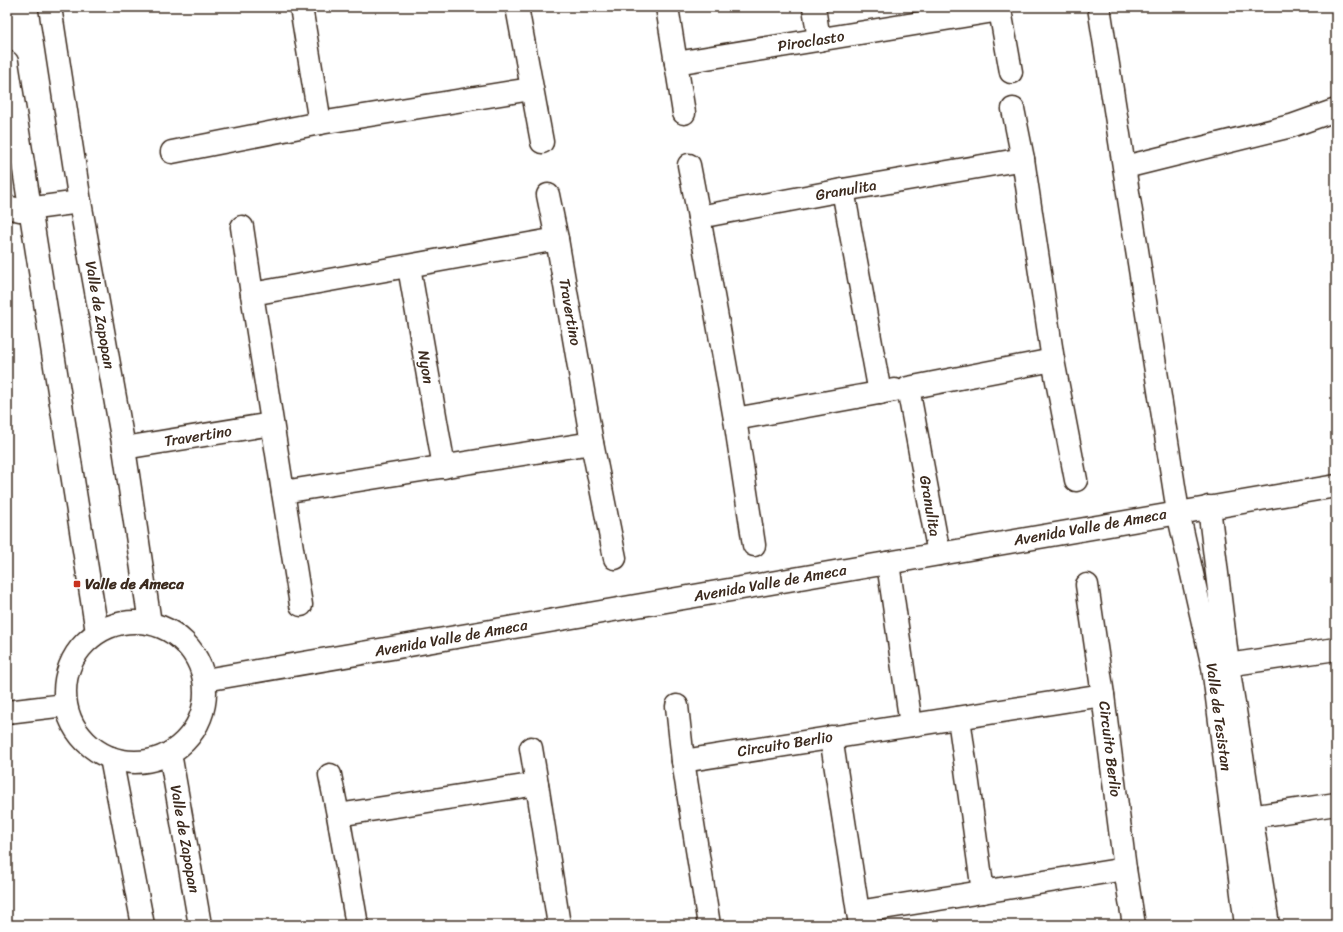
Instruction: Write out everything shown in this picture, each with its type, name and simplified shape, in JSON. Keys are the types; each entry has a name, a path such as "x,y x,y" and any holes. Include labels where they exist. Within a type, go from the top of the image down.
{"street":[{"name":"Valle de Zapopan","path":"50,7 80,202 124,448 150,623"},
{"path":"301,7 320,123"},
{"path":"517,7 542,142"},
{"path":"667,7 684,112"},
{"path":"814,7 819,40"},
{"name":"Valle de Tesistan","path":"1099,7 1178,512 1220,666 1242,819 1246,925"},
{"path":"1000,8 1011,72"},
{"name":"Piroclasto","path":"676,63 819,40 1000,8"},
{"path":"7,62 16,211 97,632"},
{"path":"172,152 320,123 531,89"},
{"path":"1013,109 1024,159 1053,360 1076,480"},
{"path":"1125,167 1291,126 1336,110"},
{"name":"Granulita","path":"699,218 843,190 1024,159"},
{"path":"689,165 735,419 754,545"},
{"path":"843,190 880,393"},
{"name":"Travertino","path":"548,195 592,443 615,558"},
{"path":"16,211 80,202"},
{"path":"242,227 301,605"},
{"path":"252,294 557,239"},
{"name":"Nyon","path":"408,267 444,467"},
{"path":"735,419 1053,360"},
{"name":"Granulita","path":"908,388 939,554"},
{"name":"Travertino","path":"124,448 272,424"},
{"path":"283,492 592,443"},
{"name":"Avenida Valle de Ameca","path":"205,680 1336,486"},
{"path":"1209,507 1220,666 1336,649"},
{"path":"888,563 911,725"},
{"path":"1087,584 1104,695"},
{"path":"123,622 150,623 176,634 195,654 205,680 204,709 191,734 170,753 141,762 111,758 90,746 74,728 65,705 65,677 77,651 97,632 123,622"},
{"name":"Circuito Berlio","path":"683,761 1104,695 1125,869 1134,925"},
{"path":"7,712 65,705"},
{"path":"677,706 683,761 709,925"},
{"path":"959,718 983,892"},
{"path":"831,737 859,918 983,892 1125,869"},
{"path":"531,748 559,925"},
{"name":"Valle de Zapopan","path":"170,753 200,925"},
{"path":"111,758 142,925"},
{"path":"330,775 357,925"},
{"path":"338,815 537,784"},
{"path":"1268,925 1242,819 1336,804"}],"place":[{"name":"Valle de Ameca","path":"77,584"}]}
